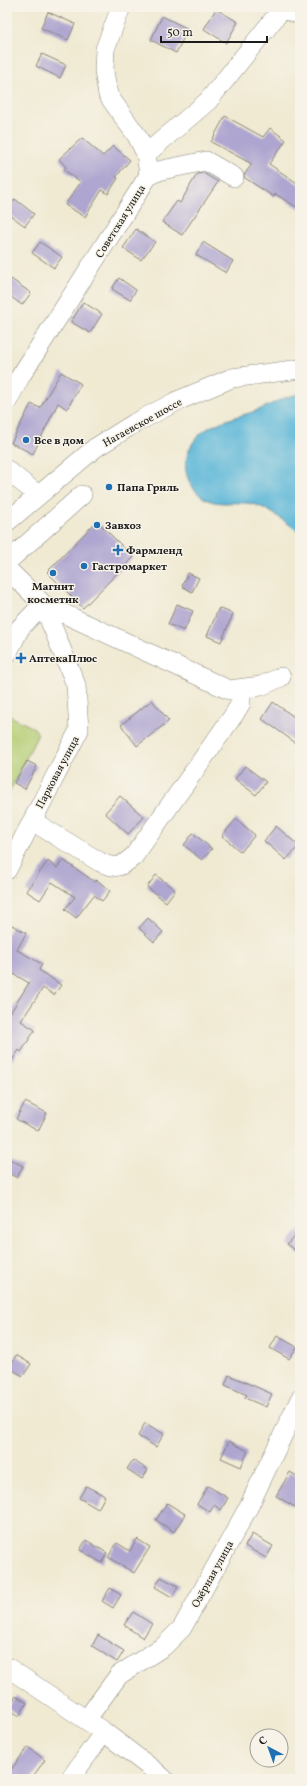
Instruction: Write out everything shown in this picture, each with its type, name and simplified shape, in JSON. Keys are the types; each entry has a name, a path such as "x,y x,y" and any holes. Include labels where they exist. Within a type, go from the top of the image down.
{"street":[{"name":"Советская улица","path":"7,402 25,370 149,175 146,154 137,136 108,95 104,72 105,49 121,7"},
{"path":"146,154 208,101 282,9 300,14"},
{"path":"149,175 162,170 206,161 234,177"},
{"name":"Нагаевское шоссе","path":"7,522 95,448 135,423 177,401 232,378 283,370 300,369"},
{"path":"7,470 38,495"},
{"path":"7,562 82,495"},
{"name":"Парковая улица","path":"7,569 43,604 76,684 79,730 7,870"},
{"path":"7,654 20,628 43,604 229,690 261,686 281,677"},
{"path":"32,821 110,867 122,866 134,856 234,716 241,703 241,689"},
{"name":"Озёрная улица","path":"86,1720 119,1675 164,1646 182,1628 248,1508 300,1399"},
{"path":"7,1667 104,1732 156,1771 164,1779"},
{"path":"70,1779 104,1732"}],"green space":[{"path":"8,715 34,728 38,734 7,797"}],"water":[{"path":"300,394 300,532 275,514 259,506 244,503 214,502 207,500 197,492 191,484 186,471 186,461 190,448 196,438 214,425 225,420 261,409 284,398"}],"building":[{"path":"216,9 238,22 226,43 204,29"},
{"path":"48,12 75,24 68,40 41,28"},
{"path":"162,16 188,29 176,53 151,40"},
{"path":"42,54 66,65 60,78 36,66"},
{"path":"225,116 263,137 270,128 286,140 269,164 300,185 300,209 275,194 274,197 245,178 244,175 252,164 211,142"},
{"path":"82,138 103,156 113,146 130,160 116,177 118,178 108,194 102,190 85,217 65,205 81,182 64,170 66,167 59,159"},
{"path":"203,173 218,182 182,235 162,222 177,201 180,203 197,174"},
{"path":"15,199 34,214 25,226 7,213 7,210"},
{"path":"136,229 155,242 141,260 123,248"},
{"path":"40,242 62,257 54,268 32,253"},
{"path":"203,242 233,261 226,273 196,255"},
{"path":"119,278 136,290 130,300 112,289"},
{"path":"11,279 31,293 22,305 7,294 7,285"},
{"path":"83,302 102,314 90,333 71,322"},
{"path":"61,372 81,384 67,409 58,403 33,454 11,443 31,404 40,408"},
{"path":"97,521 133,557 83,608 47,572"},
{"path":"188,573 199,578 192,592 182,586"},
{"path":"177,604 193,611 184,631 168,624"},
{"path":"219,608 233,614 221,642 207,636"},
{"path":"152,700 169,721 137,746 121,725"},
{"path":"273,702 300,721 300,746 262,719"},
{"path":"27,761 37,766 25,789 14,783"},
{"path":"245,766 266,782 256,795 235,779"},
{"path":"120,796 144,817 128,834 105,813"},
{"path":"236,819 255,835 241,852 222,836"},
{"path":"276,826 299,846 286,860 264,841"},
{"path":"193,833 212,849 202,860 184,845"},
{"path":"63,860 95,882 97,880 110,891 102,901 94,895 76,918 65,909 75,897 52,882 40,900 26,891 48,861 57,868"},
{"path":"156,875 175,890 166,902 147,887"},
{"path":"148,918 163,932 154,942 139,928"},
{"path":"12,925 26,933 17,950 42,964 39,970 61,985 54,995 43,988 21,1021 35,1030 21,1052 19,1050 7,1068 7,1018 29,983 7,970 7,934"},
{"path":"25,1102 47,1113 38,1131 16,1119"},
{"path":"7,1158 23,1166 17,1178 7,1172"},
{"path":"300,1228 300,1255 287,1244"},
{"path":"277,1336 297,1347 289,1359 270,1348"},
{"path":"16,1355 31,1364 23,1376 9,1368"},
{"path":"229,1375 272,1394 266,1407 245,1398 247,1395 225,1385"},
{"path":"145,1423 164,1434 156,1447 138,1436"},
{"path":"229,1441 248,1451 241,1467 221,1458"},
{"path":"133,1460 148,1470 142,1479 127,1469"},
{"path":"290,1472 300,1478 300,1499 295,1507 276,1496"},
{"path":"86,1486 105,1496 98,1509 79,1498"},
{"path":"208,1486 228,1498 221,1510 214,1505 210,1512 197,1504"},
{"path":"167,1503 185,1514 174,1532 156,1520"},
{"path":"252,1534 273,1546 266,1558 245,1546"},
{"path":"137,1539 150,1547 134,1573 108,1557 117,1543 130,1551"},
{"path":"86,1540 107,1553 102,1563 80,1550"},
{"path":"161,1577 178,1586 172,1597 155,1587"},
{"path":"110,1588 121,1595 113,1608 102,1601"},
{"path":"133,1612 152,1624 143,1638 124,1625"},
{"path":"98,1635 124,1651 117,1662 92,1646"},
{"path":"16,1696 27,1703 19,1716 8,1708"},
{"path":"28,1747 45,1760 31,1779 7,1779 7,1775"}],"place":[{"name":"Все в дом","path":"26,440"},
{"name":"Папа Гриль","path":"109,487"},
{"name":"Завхоз","path":"97,525"},
{"name":"Фармленд","path":"118,550"},
{"name":"Гастромаркет","path":"84,566"},
{"name":"Магнит косметик","path":"53,573"},
{"name":"АптекаПлюс","path":"21,658"}]}
